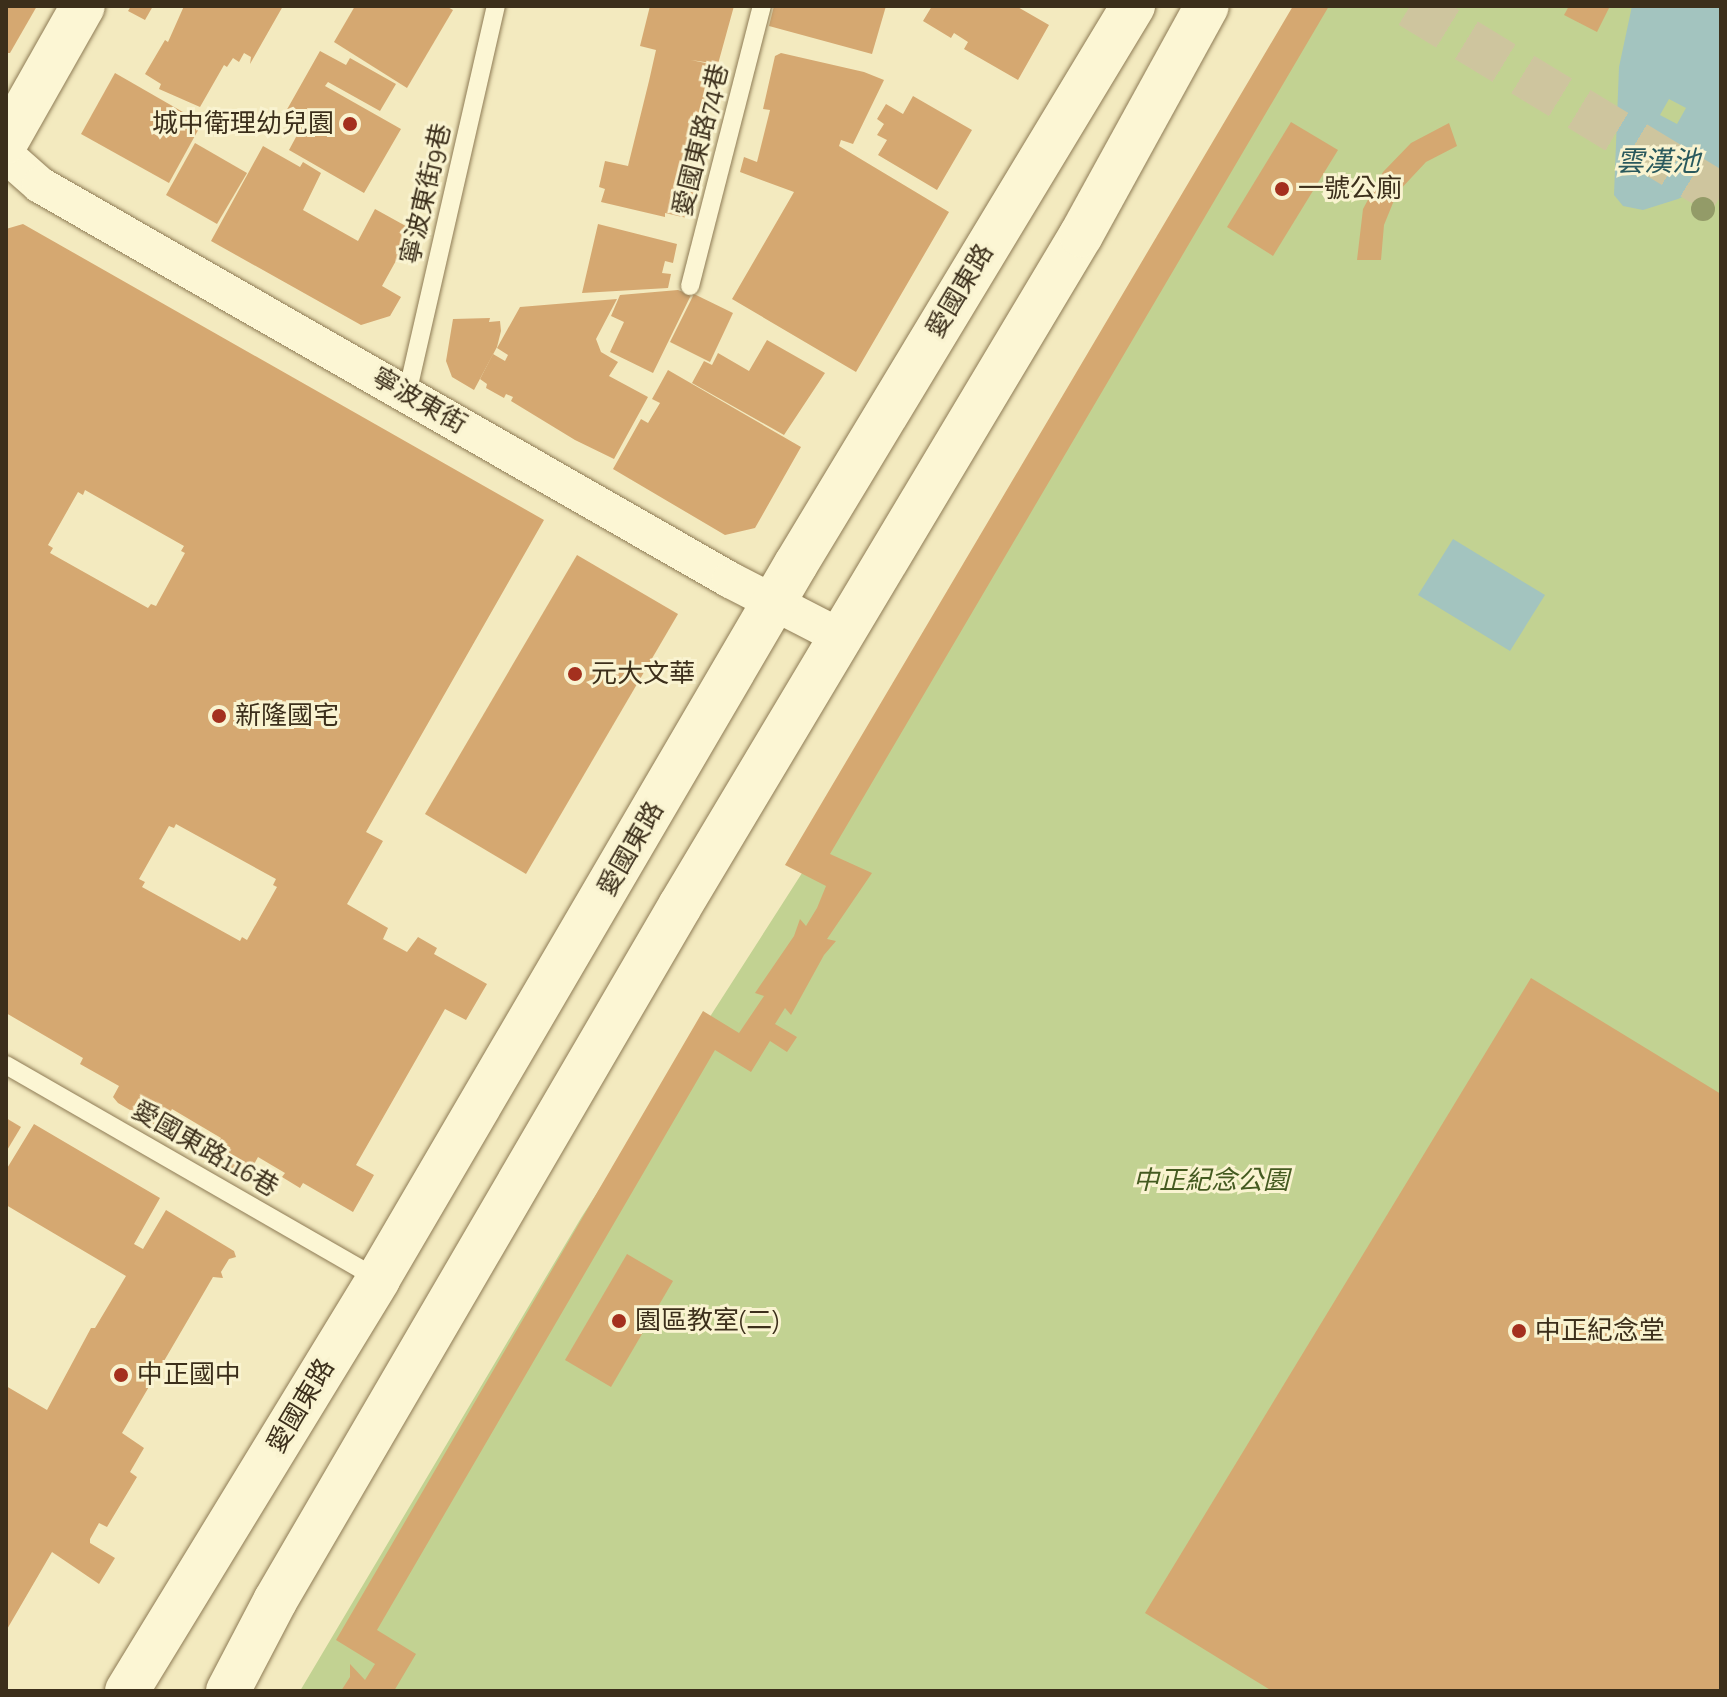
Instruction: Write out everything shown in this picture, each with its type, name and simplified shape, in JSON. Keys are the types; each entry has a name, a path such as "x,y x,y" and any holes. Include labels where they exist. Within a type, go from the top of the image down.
{"street":[{"path":"6,142 83,6"},
{"name":"愛國東路","path":"127,1691 378,1279 775,600 1133,6"},
{"path":"228,1691 275,1601 839,636 1081,235 1207,6"},
{"name":"寧波東街","path":"6,155 40,185 730,580 775,600 839,636"}],"lane":[{"name":"寧波東街9巷","path":"407,394 496,6"},
{"name":"愛國東路74巷","path":"690,286 762,6"},
{"name":"愛國東路116巷","path":"6,1065 378,1279"}],"green space":[{"name":"中正紀念公園","path":"1326,6 1721,6 1721,1691 300,1691 581,1218 993,575"}],"water":[{"name":"雲漢池","path":"1632,6 1721,6 1721,172 1703,187 1643,210 1623,206 1614,195 1619,67","holes":["1669,99 1686,108 1677,124 1660,115"]},
{"path":"1453,539 1545,595 1510,651 1418,595"}],"building":[{"path":"6,6 37,6 10,53 6,53"},
{"path":"131,6 153,6 145,20 128,11"},
{"path":"184,6 283,6 250,64 251,57 244,53 239,62 233,58 227,67 224,65 200,107 159,89 161,84 145,74 165,40 168,42"},
{"path":"355,6 446,6 453,10 407,88 334,42"},
{"path":"650,6 734,6 718,64 691,60 715,65 699,152 695,151 690,176 684,174 683,178 700,181 691,219 665,213 665,217 601,202 605,189 599,187 605,161 628,166 656,50 640,46"},
{"path":"774,6 886,6 872,54 769,26"},
{"path":"932,6 1016,6 1049,25 1018,80 964,49 968,42 954,33 951,38 923,21"},
{"path":"1293,6 1329,6 830,854 872,873 827,939 836,941 824,955 791,1015 785,1008 775,1024 797,1037 787,1052 770,1041 751,1072 715,1050 377,1630 416,1654 394,1691 341,1691 350,1677 350,1664 365,1680 375,1664 336,1640 703,1011 739,1033 764,996 755,993 794,936 800,919 806,926 817,908 826,886 785,865"},
{"path":"1569,6 1610,6 1597,32 1564,15"},
{"path":"320,51 346,65 350,58 396,84 380,111 328,82 325,86 401,129 364,193 289,150 303,124 285,113"},
{"path":"781,53 864,72 884,80 853,144 841,140 839,146 949,212 856,372 732,299 794,192 740,172 744,157 757,162 770,110 763,109 775,56"},
{"path":"115,73 202,123 169,183 81,134"},
{"path":"913,96 972,130 937,190 878,155 887,140 877,135 884,124 877,119 886,104 903,114"},
{"name":"一號公廁","path":"1291,122 1338,150 1273,256 1227,227"},
{"path":"1449,123 1457,146 1426,162 1397,193 1384,225 1381,260 1357,260 1363,209 1383,172 1411,143"},
{"path":"195,143 247,173 217,224 166,195"},
{"path":"263,146 300,167 303,162 321,173 303,210 358,241 375,209 413,230 382,286 401,297 390,316 361,325 211,241"},
{"name":"新隆國宅","path":"23,224 544,520 366,832 383,841 347,904 388,928 383,939 407,952 418,937 437,948 434,954 487,984 466,1020 445,1009 356,1165 374,1175 353,1212 303,1183 300,1188 282,1177 285,1173 258,1157 247,1177 211,1156 221,1138 172,1109 163,1125 156,1121 154,1124 118,1103 113,1097 119,1086 80,1064 83,1058 6,1013 6,229","holes":["85,490 184,546 181,551 185,553 156,606 151,604 148,608 50,553 53,548 48,545 78,492 83,495","176,824 276,879 273,885 277,887 247,940 242,937 240,941 142,887 145,882 139,879 169,826 174,828"]},
{"path":"598,224 677,244 673,263 665,261 662,273 671,274 668,288 582,293"},
{"path":"678,290 691,295 653,373 610,352 624,322 611,316 620,295"},
{"path":"694,294 733,313 710,362 670,342"},
{"path":"617,299 596,339 601,352 618,362 609,376 648,397 614,459 575,440 511,401 513,397 506,394 504,398 486,388 487,384 480,379 493,354 505,361 508,355 497,348 520,307"},
{"path":"490,318 489,322 500,321 501,331 497,347 474,390 452,377 446,361 453,319"},
{"path":"767,340 825,373 784,435 692,383 704,361 712,365 718,353 749,371"},
{"path":"668,370 801,447 755,528 725,535 613,469 641,419 648,423 660,403 652,399"},
{"name":"元大文華","path":"577,555 678,614 526,874 425,814"},
{"name":"中正紀念堂","path":"1531,978 1721,1094 1721,1691 1272,1691 1145,1613"},
{"path":"6,1118 21,1127 6,1152"},
{"path":"34,1124 160,1198 134,1244 143,1249 166,1210 234,1251 236,1257 229,1259 221,1272 223,1278 213,1277 122,1433 144,1448 130,1472 137,1477 107,1527 99,1523 90,1539 90,1543 115,1558 99,1584 52,1552 6,1631 6,1386 47,1410 91,1328 95,1328 126,1276 6,1205 6,1170"},
{"name":"園區教室(二)","path":"627,1254 673,1281 611,1387 565,1360"}],"tunnel":[{"path":"1410,6 1721,195"}],"place":[{"name":"城中衛理幼兒園","path":"350,124"},
{"name":"一號公廁","path":"1282,189"},
{"name":"元大文華","path":"575,674"},
{"name":"新隆國宅","path":"219,716"},
{"name":"園區教室(二)","path":"619,1321"},
{"name":"中正紀念堂","path":"1519,1331"},
{"name":"中正國中","path":"121,1375"}]}
